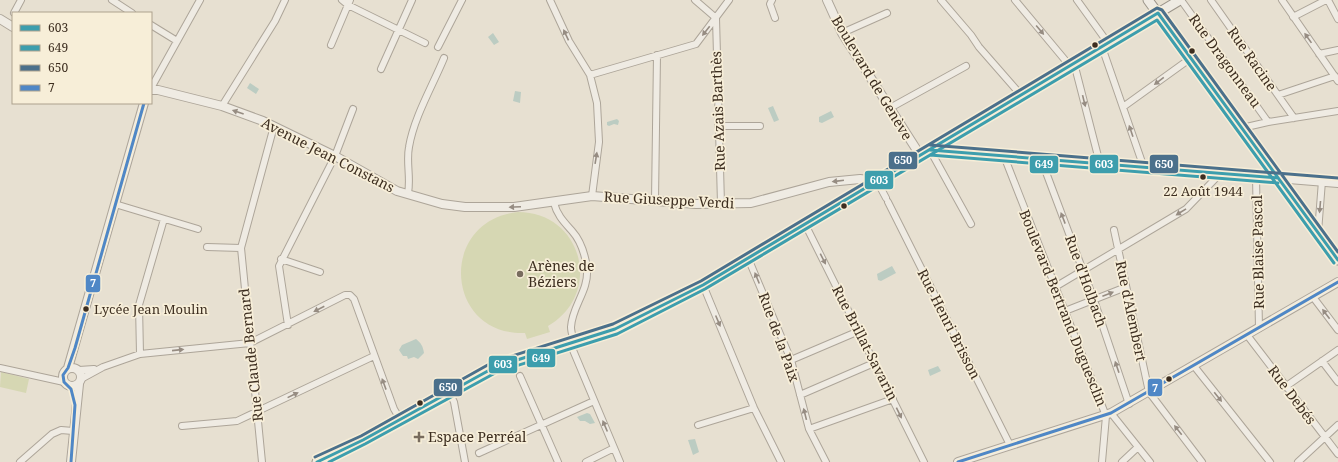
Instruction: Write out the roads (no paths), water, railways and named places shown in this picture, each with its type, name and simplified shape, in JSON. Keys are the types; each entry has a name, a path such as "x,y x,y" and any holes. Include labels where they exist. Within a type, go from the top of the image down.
{"main road":[{"path":"1148,0 1338,260"},
{"path":"317,462 363,440 496,367 629,324 703,285 1158,14 1176,1"}],"street":[{"path":"14,12 21,0"},
{"path":"112,0 130,12"},
{"path":"152,87 200,0"},
{"path":"222,106 275,21 284,0"},
{"path":"342,0 425,43"},
{"path":"381,69 412,0"},
{"path":"438,47 462,0"},
{"path":"550,0 569,41 590,75 597,103 599,142 592,196"},
{"path":"695,0 716,18"},
{"path":"590,75 696,44 729,0"},
{"path":"772,0 770,4 775,18"},
{"name":"Boulevard de Genève","path":"827,0 842,33 920,155"},
{"path":"941,0 971,35 979,47 1021,95"},
{"path":"1015,0 1072,65 1100,164"},
{"path":"1077,0 1105,45 1123,107 1144,168"},
{"name":"Rue Racine","path":"1211,0 1294,118"},
{"path":"1278,95 1336,79 1282,0"},
{"path":"1293,17 1327,0 1338,19"},
{"name":"Rue Dragonneau","path":"1176,1 1268,122"},
{"path":"331,45 349,3"},
{"path":"842,33 887,13"},
{"name":"Rue Azais Barthès","path":"716,18 721,204"},
{"path":"152,26 177,41"},
{"path":"1319,54 1338,50"},
{"path":"654,200 657,55"},
{"path":"408,193 409,185 407,160 410,139 444,58"},
{"path":"1123,107 1191,58"},
{"path":"890,108 966,66"},
{"name":"Avenue Jean Constans","path":"152,89 222,106 274,126 335,156 397,191 442,204 465,207 514,207 554,203"},
{"path":"71,462 75,405 80,381 75,369 75,348 144,104"},
{"path":"288,325 279,266 335,156 353,109"},
{"path":"1242,128 1268,122 1338,111"},
{"name":"Rue Claude Bernard","path":"262,462 241,248 274,126"},
{"path":"718,126 760,126"},
{"path":"930,150 1256,177 1338,182"},
{"path":"930,150 971,224"},
{"name":"Boulevard Bertrand Duguesclin","path":"1004,156 1055,287 1109,414 1102,462"},
{"name":"Rue d'Holbach","path":"1041,160 1094,300 1129,404"},
{"path":"1055,287 1186,209 1215,179 1216,173"},
{"name":"Rue Blaise Pascal","path":"1256,177 1259,328"},
{"name":"Rue Giuseppe Verdi","path":"554,203 592,196 696,204 751,203 829,182 860,179 877,181"},
{"name":"Rue Henri Brisson","path":"877,181 888,200 1010,446"},
{"path":"1318,232 1322,181"},
{"path":"554,203 560,216 580,243 585,254 587,270 584,292 572,321 572,342 594,401 620,462"},
{"path":"115,204 198,229"},
{"path":"140,354 139,305 164,219"},
{"name":"Rue Brillat-Savarin","path":"805,224 924,462"},
{"name":"Rue d'Alembert","path":"1114,230 1149,392"},
{"path":"207,247 241,248"},
{"name":"Rue de la Paix","path":"748,258 791,360 808,429 826,462"},
{"path":"281,260 320,272"},
{"path":"958,462 1109,414 1129,404 1338,282"},
{"path":"703,285 754,408 781,462"},
{"path":"1065,311 1126,287"},
{"path":"0,368 65,381 80,381 103,367 140,354 250,343 345,295 350,295 354,300 394,409 400,419"},
{"path":"1313,297 1338,330"},
{"path":"791,360 858,331"},
{"name":"Rue Debés","path":"1247,335 1285,387 1338,454"},
{"path":"1285,387 1338,350"},
{"path":"182,426 237,421 374,356"},
{"path":"1322,361 1338,382"},
{"path":"800,395 874,363"},
{"path":"1194,366 1270,462"},
{"path":"65,381 75,369 103,367"},
{"path":"520,376 558,462"},
{"path":"65,381 75,405"},
{"path":"449,392 454,402 465,462"},
{"path":"1149,392 1201,462"},
{"path":"808,429 893,399"},
{"path":"479,453 542,426 594,401"},
{"path":"698,425 754,408"},
{"path":"1109,414 1150,462"},
{"path":"1301,461 1338,425"},
{"path":"20,462 52,434 61,430 73,431"},
{"path":"1122,462 1138,447"},
{"path":"586,462 614,448"}],"place":[{"name":"22 Août 1944","path":"1203,177"},
{"name":"Arènes de Béziers","path":"520,274"},
{"name":"Lycée Jean Moulin","path":"86,309"},
{"name":"Espace Perréal","path":"419,437"}]}
